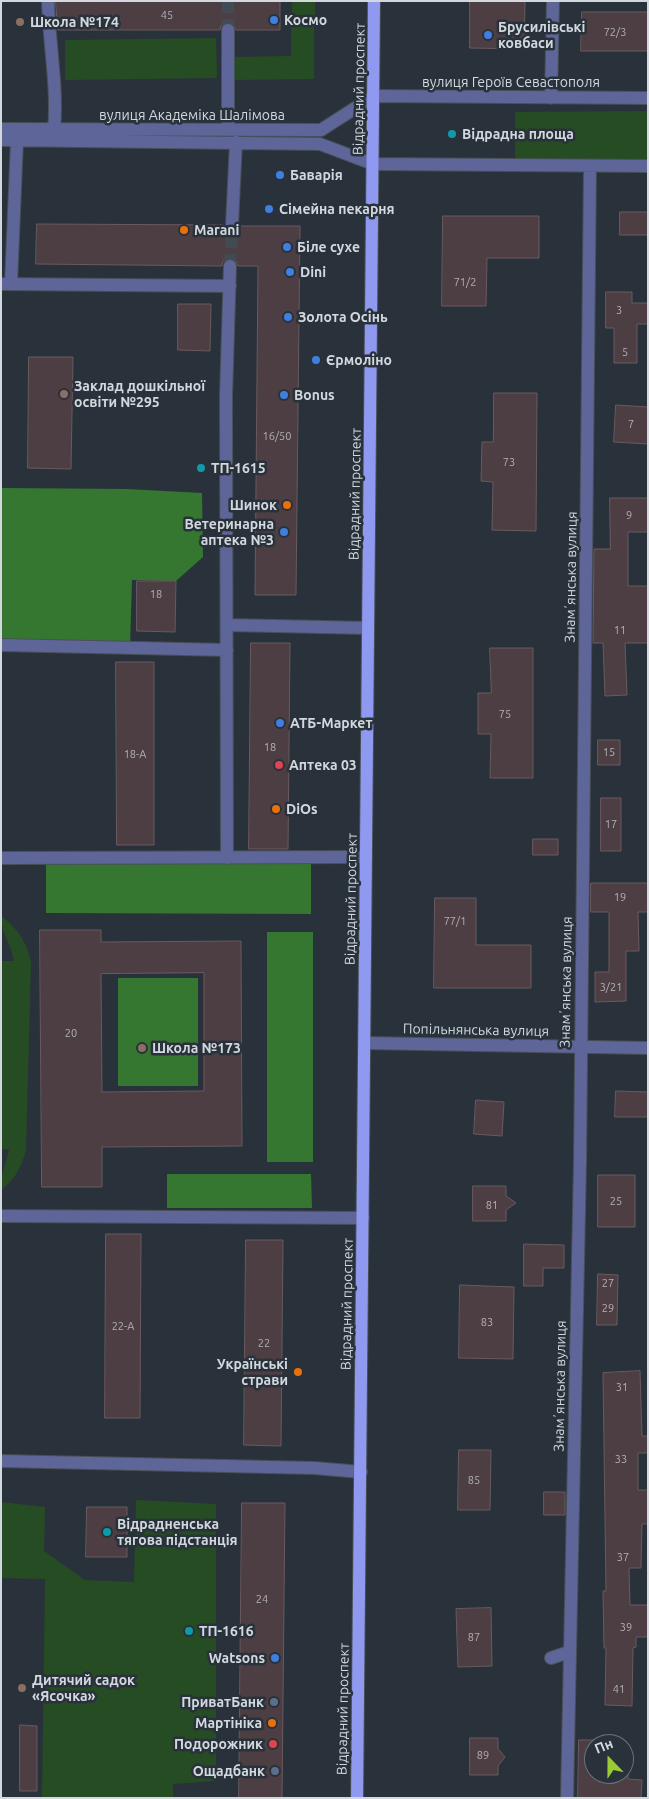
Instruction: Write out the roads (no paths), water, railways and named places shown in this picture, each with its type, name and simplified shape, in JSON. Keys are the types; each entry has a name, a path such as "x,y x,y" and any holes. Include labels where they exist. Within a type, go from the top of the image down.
{"main road":[{"name":"Відрадний проспект","path":"357,1798 374,1"}],"street":[{"path":"48,1 49,44 54,86 54,130"},
{"path":"551,98 553,1"},
{"path":"228,30 228,130"},
{"name":"вулиця Академіка Шалімова","path":"1,130 321,130 374,96"},
{"name":"вулиця Героїв Севастополя","path":"374,96 648,98"},
{"name":"вулиця Академіка Шалімова","path":"1,140 320,144 373,164"},
{"path":"17,140 6,284 230,286"},
{"path":"232,226 236,142"},
{"path":"373,164 648,166"},
{"name":"Знамʼянська вулиця","path":"567,1798 580,1171 590,166"},
{"path":"227,858 226,396 230,266"},
{"path":"227,624 368,628"},
{"path":"1,645 227,650"},
{"path":"1,858 366,857"},
{"name":"Попільнянська вулиця","path":"365,1042 648,1048"},
{"path":"1,1216 363,1218"},
{"path":"1,1461 314,1468 360,1472"},
{"path":"551,1658 569,1652"}],"tunnel":[{"path":"228,1 228,30"},
{"path":"230,266 232,225"}],"place":[{"name":"Космо","path":"274,20"},
{"name":"Школа №174","path":"20,22"},
{"name":"Брусилівські ковбаси","path":"488,35"},
{"name":"Відрадна площа","path":"452,134"},
{"name":"Баварія","path":"280,175"},
{"name":"Сімейна пекарня","path":"269,209"},
{"name":"Marani","path":"184,230"},
{"name":"Біле сухе","path":"287,247"},
{"name":"Dini","path":"290,272"},
{"name":"Золота Осінь","path":"288,317"},
{"name":"Єрмоліно","path":"316,360"},
{"name":"Заклад дошкільної освіти №295","path":"64,394"},
{"name":"Bonus","path":"284,395"},
{"name":"ТП-1615","path":"201,468"},
{"name":"Шинок","path":"287,505"},
{"name":"Ветеринарна аптека №3","path":"284,532"},
{"name":"АТБ-Маркет","path":"280,723"},
{"name":"Аптека 03","path":"279,765"},
{"name":"DiOs","path":"276,809"},
{"name":"Школа №173","path":"142,1048"},
{"name":"Українські страви","path":"298,1372"},
{"name":"Відрадненська тягова підстанція","path":"107,1532"},
{"name":"ТП-1616","path":"189,1631"},
{"name":"Watsons","path":"275,1658"},
{"name":"Дитячий садок «Ясочка»","path":"22,1688"},
{"name":"ПриватБанк","path":"274,1702"},
{"name":"Мартініка","path":"272,1723"},
{"name":"Подорожник","path":"273,1744"},
{"name":"Ощадбанк","path":"275,1771"}]}
